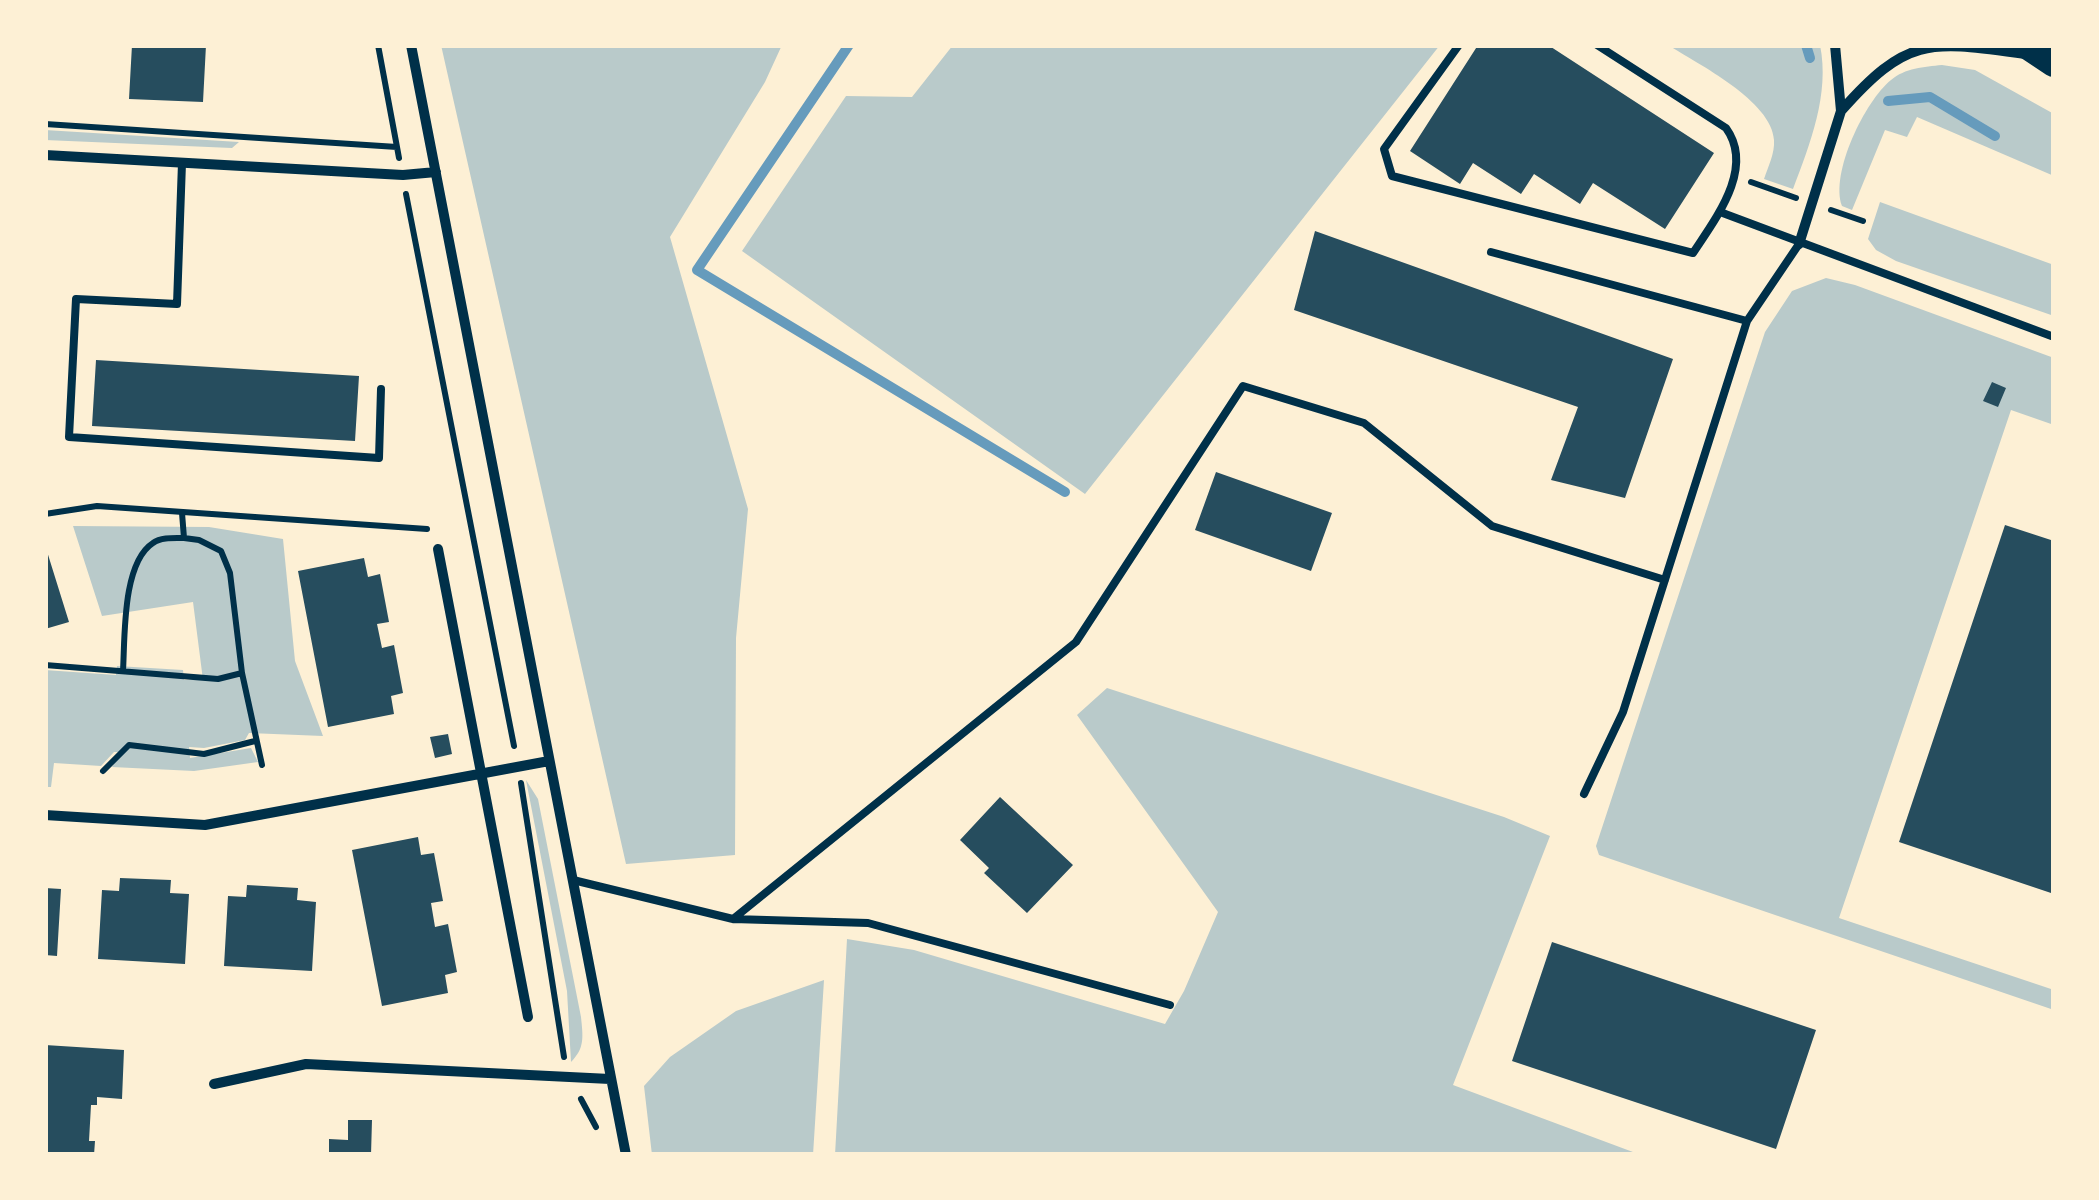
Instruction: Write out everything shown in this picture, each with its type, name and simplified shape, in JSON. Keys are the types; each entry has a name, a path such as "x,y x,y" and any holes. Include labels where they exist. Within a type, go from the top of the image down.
{"street":[{"path":"411,45 626,1155"},
{"path":"1800,244 1841,110 1835,45"},
{"path":"1841,110 1890,61 1910,51 1936,46 2041,54"},
{"path":"45,155 403,176 436,172"},
{"path":"438,550 528,1017"},
{"path":"45,815 205,825 549,762"},
{"path":"214,1084 306,1064 610,1079"}],"lane":[{"path":"1459,45 1384,149 1392,176 1693,253 1720,212 1738,163 1736,143 1726,128 1597,45"},
{"path":"182,163 177,304 76,299 69,437 379,458 381,388"},
{"path":"1720,212 2054,337"},
{"path":"1584,794 1624,712 1747,321 1800,244"},
{"path":"1491,252 1747,321"},
{"path":"733,919 1076,642 1243,386 1364,422 1492,526 1666,580"},
{"path":"573,880 733,919 868,922 1170,1005"}],"path":[{"path":"378,45 518,767 567,1077 571,1092 589,1110 598,1136"},
{"path":"45,124 397,147"},
{"path":"45,514 98,506 433,530"},
{"path":"182,512 184,538"},
{"path":"452,531 472,532"},
{"path":"123,671 128,598 136,568 151,544 166,538 184,538 199,540 221,551 230,572 242,673 262,766"},
{"path":"45,665 218,678 242,673"},
{"path":"103,771 129,745 204,754 255,742"}],"shaded area":[{"path":"441,45 782,45 765,82 670,237 748,509 736,638 735,855 626,864"},
{"path":"953,45 1440,45 1085,494 742,251 846,96 912,97"},
{"path":"1668,45 1820,45 1820,100 1812,137 1793,189 1764,179 1774,140 1761,111 1731,85"},
{"path":"1942,65 1975,70 2054,114 2054,176 1917,117 1907,137 1885,130 1852,210 1842,206 1845,157 1871,104 1896,76"},
{"path":"45,130 239,142 232,148 45,140"},
{"path":"1880,202 2054,265 2054,316 1896,261 1876,250 1868,239"},
{"path":"1826,278 2054,358 2054,425 2011,410 1839,918 2054,990 2054,1010 1599,855 1596,846 1765,332 1792,291"},
{"path":"73,526 209,527 283,539 295,661 323,736 249,733 245,740 189,747 190,758 251,748 258,762 194,771 112,767 120,752 114,752 101,766 54,763 51,787 45,787 45,670 116,675 117,666 183,670 184,680 203,680 193,602 102,616"},
{"path":"1107,688 1504,817 1550,836 1453,1085 1641,1155 835,1155 847,939 914,950 1165,1024 1184,991 1218,912 1077,715"},
{"path":"526,780 538,799 581,1017 582,1042 571,1062 567,991"},
{"path":"824,980 813,1155 652,1155 644,1086 670,1057 736,1011"}],"building":[{"path":"132,45 206,45 203,102 129,99"},
{"path":"1478,45 1548,45 1714,153 1665,229 1593,183 1580,204 1534,174 1521,194 1473,163 1460,184 1410,151"},
{"path":"1315,231 1673,359 1625,498 1551,480 1578,407 1294,310"},
{"path":"96,360 359,376 355,441 92,426"},
{"path":"1992,382 2006,388 1998,407 1983,401"},
{"path":"1216,472 1332,513 1311,571 1195,530"},
{"path":"2005,525 2054,541 2054,894 1899,842"},
{"path":"45,545 69,622 45,629"},
{"path":"364,558 368,577 380,574 389,622 377,624 382,648 394,645 403,693 391,696 394,714 328,727 298,571"},
{"path":"448,734 452,754 435,758 430,737"},
{"path":"1000,797 1073,865 1027,913 984,873 989,868 960,840"},
{"path":"418,837 421,855 434,853 443,901 431,903 435,927 448,924 457,972 445,975 448,993 382,1006 352,850"},
{"path":"120,878 171,880 170,893 189,894 185,964 98,959 102,890 119,891"},
{"path":"247,885 298,888 297,900 316,902 312,971 224,966 228,896 246,897"},
{"path":"45,888 61,889 57,956 45,955"},
{"path":"1552,942 1816,1030 1776,1149 1512,1061"},
{"path":"45,1045 124,1050 122,1099 97,1097 97,1105 91,1105 89,1141 95,1141 94,1155 45,1155"},
{"path":"348,1120 372,1120 371,1155 329,1155 329,1139 348,1140"}],"waterway":[{"path":"849,45 697,270 1065,492"},
{"path":"1806,45 1810,58"},
{"path":"1888,101 1930,97 1995,136"}]}
